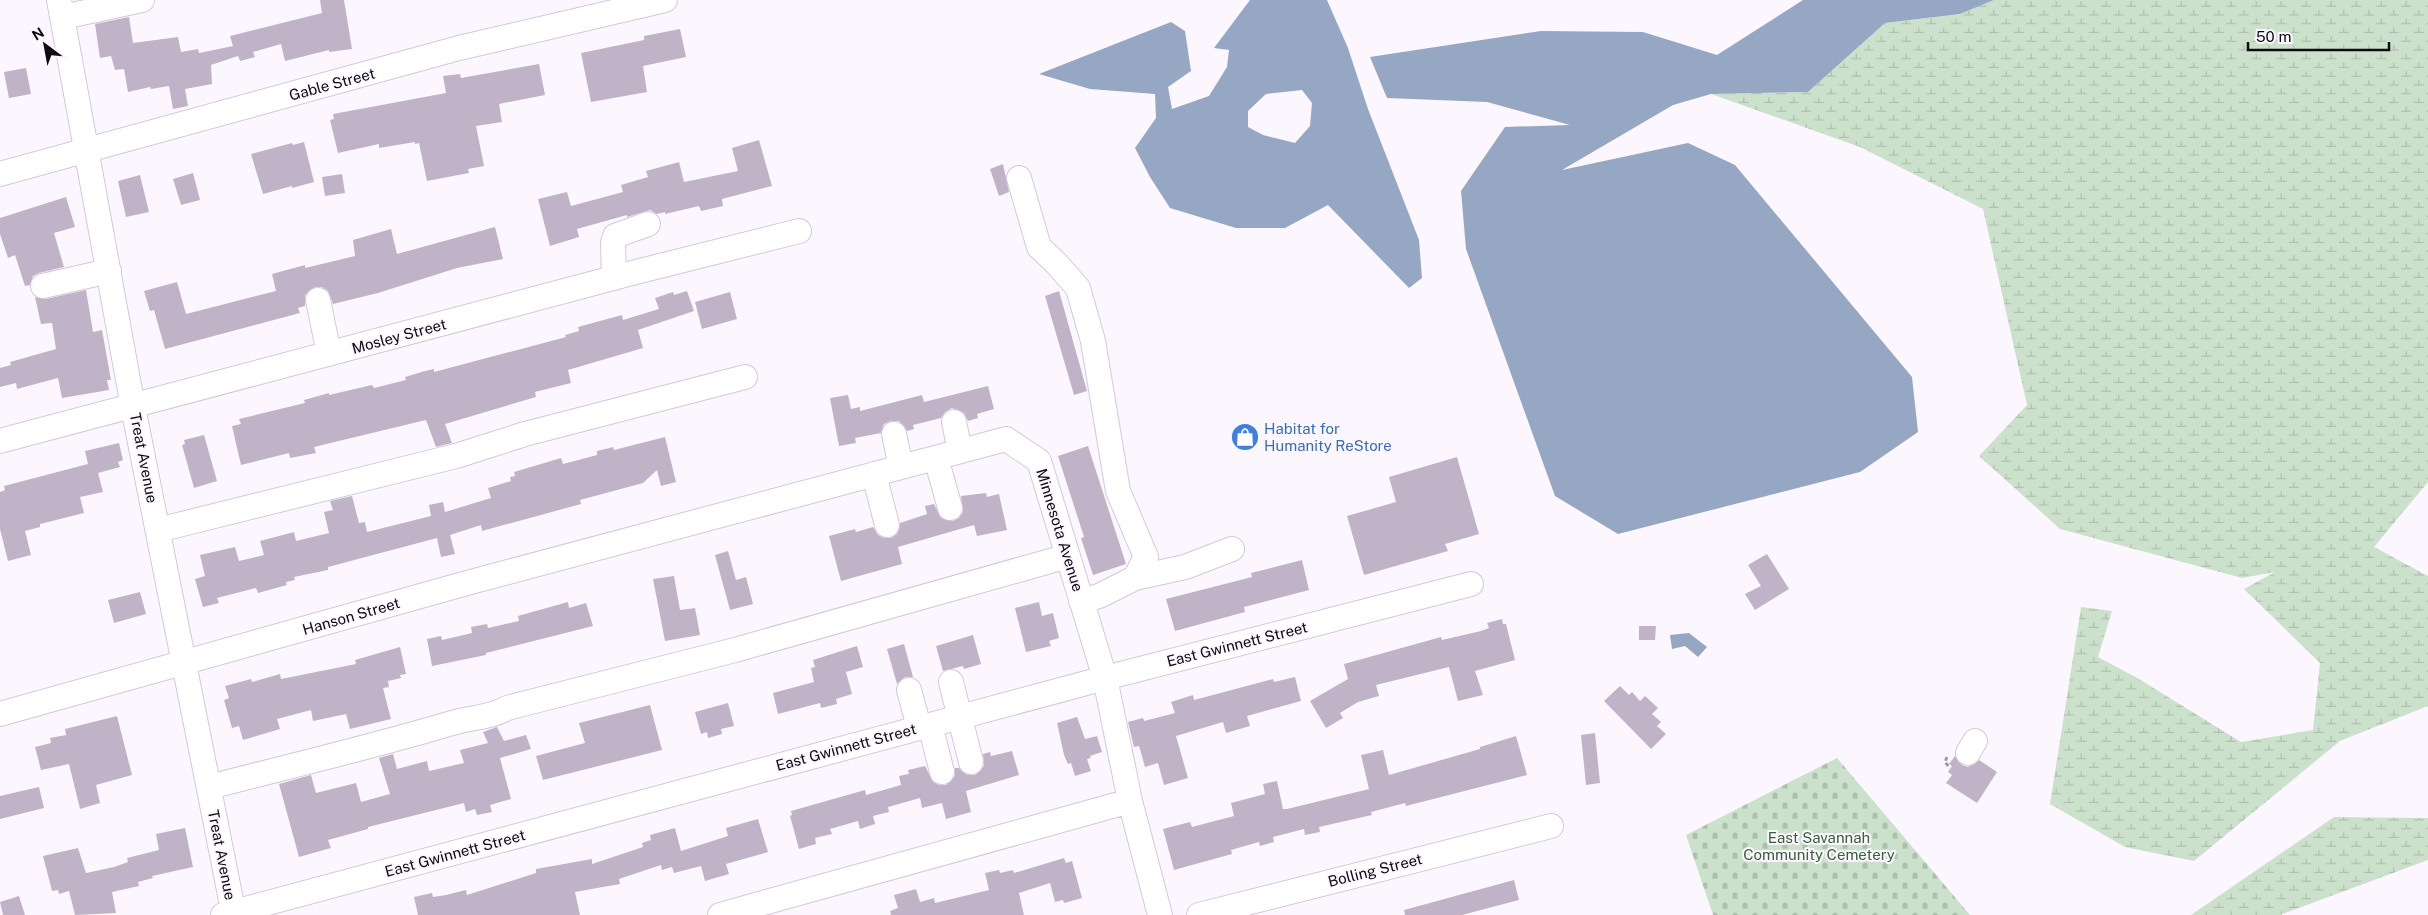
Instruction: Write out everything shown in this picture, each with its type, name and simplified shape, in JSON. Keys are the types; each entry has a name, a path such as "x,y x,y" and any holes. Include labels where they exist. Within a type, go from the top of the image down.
{"street":[{"path":"61,9 142,0"},
{"name":"Gable Street","path":"0,174 459,48 665,0"},
{"name":"Treat Avenue","path":"61,9 133,407 209,786 230,914"},
{"path":"1019,178 1039,247 1078,288 1091,332 1118,491 1146,557 1135,578"},
{"path":"614,278 613,243 615,236 648,224"},
{"name":"Mosley Street","path":"0,441 798,231"},
{"path":"43,286 109,270"},
{"path":"318,300 329,354"},
{"path":"158,530 456,456 525,434 745,377"},
{"path":"954,422 960,451"},
{"path":"894,434 901,467"},
{"name":"Minnesota Avenue","path":"702,521 1006,438 1039,460 1104,678 1130,800 1160,915"},
{"path":"936,458 950,508"},
{"path":"874,474 887,525"},
{"name":"Hanson Street","path":"0,714 467,583 702,521"},
{"path":"1081,601 1099,596 1135,578 1185,567 1232,549"},
{"path":"209,786 386,743 470,718 496,715 507,708 735,650 1068,556"},
{"name":"East Gwinnett Street","path":"230,914 1104,678 1471,584"},
{"path":"952,682 958,717 971,762"},
{"path":"909,690 942,772"},
{"path":"720,915 1130,800"},
{"name":"Bolling Street","path":"1199,915 1551,826"}],"green space":[{"path":"1994,0 2428,0 2428,482 2374,547 2428,576 2428,706 2340,741 2194,861 2125,847 2050,804 2081,607 2112,611 2098,657 2139,679 2241,742 2313,730 2320,663 2244,589 2275,572 2242,578 2060,529 1979,456 2027,405 1983,209 1860,147 1711,94 1808,92 1885,23 1960,14"},
{"name":"East Savannah Community Cemetery","path":"1837,758 1970,915 1713,915 1686,835"},
{"path":"2334,817 2428,818 2428,860 2280,915 2191,915"}],"water":[{"path":"1250,0 1327,0 1348,48 1368,109 1419,240 1422,278 1409,288 1328,205 1285,228 1236,228 1170,208 1150,177 1135,148 1156,118 1155,94 1090,89 1039,74 1171,22 1185,31 1191,71 1168,87 1172,109 1209,96 1227,67 1229,50 1214,48","holes":["1302,90 1312,103 1310,126 1295,143 1263,135 1248,127 1248,111 1266,94"]},
{"path":"1803,0 1994,0 1960,14 1885,23 1808,92 1711,94 1673,105 1562,170 1688,143 1735,165 1912,377 1918,432 1860,472 1618,534 1555,496 1466,249 1461,191 1505,127 1570,125 1487,102 1387,98 1370,57 1541,31 1643,32 1717,55"},
{"path":"1689,633 1707,647 1698,657 1685,646 1672,649 1670,635"}],"building":[{"path":"320,0 344,0 352,49 329,52 329,50 285,61 281,44 253,52 255,57 240,61 238,56 211,65 212,84 185,89 188,106 173,109 169,86 151,89 150,87 128,92 124,69 115,70 111,56 100,58 95,24 129,17 133,43 178,37 181,52 198,49 199,53 233,46 230,36 322,13"},
{"path":"680,29 686,57 643,66 647,92 591,102 581,53 644,40 644,36"},
{"path":"539,64 545,95 499,104 502,122 476,126 484,166 468,169 469,173 427,181 419,143 415,144 415,142 379,148 379,144 338,153 330,120 334,119 333,114 446,93 443,76 460,74 461,78"},
{"path":"26,68 31,94 9,98 4,72"},
{"path":"759,140 772,186 722,199 723,206 701,211 699,206 665,214 665,212 657,214 650,210 627,217 627,215 577,229 579,237 550,246 538,199 567,192 571,206 623,192 621,185 648,177 646,171 679,162 684,182 738,171 732,148"},
{"path":"304,142 314,182 263,194 251,154 292,143 293,145"},
{"path":"1003,164 1009,192 999,196 990,169"},
{"path":"193,173 200,200 181,205 173,179"},
{"path":"342,174 345,193 325,196 322,177"},
{"path":"140,175 149,212 126,217 118,181"},
{"path":"66,197 75,227 54,233 64,267 39,273 33,276 30,285 25,286 15,255 8,258 0,234 0,218"},
{"path":"495,227 503,259 457,268 378,293 333,304 328,291 322,287 315,287 305,295 305,306 298,308 300,313 165,349 154,310 150,311 144,291 177,282 186,314 276,291 272,274 305,265 305,268 355,256 353,240 391,229 397,254"},
{"path":"86,290 93,332 102,330 111,380 107,380 109,390 62,398 58,378 17,389 16,383 0,387 0,368 11,365 10,362 56,349 52,323 41,324 35,297 46,299"},
{"path":"687,291 694,311 638,330 643,348 568,370 571,383 535,392 536,397 445,424 452,443 436,447 426,420 314,447 316,453 290,458 289,453 241,465 232,426 241,424 239,419 305,403 304,400 329,393 329,395 372,385 374,388 406,380 405,377 425,371 434,369 434,372 566,337 565,335 579,331 578,327 622,315 623,320 659,309 655,298 673,292 674,295"},
{"path":"1059,291 1087,391 1074,395 1045,296"},
{"path":"730,292 737,319 702,329 695,302"},
{"path":"988,386 994,409 977,414 978,418 968,421 964,413 952,408 945,412 941,418 913,425 914,429 907,431 899,421 891,421 884,424 881,433 855,438 856,443 839,446 830,398 848,395 851,409 860,407 860,411 922,395 924,402"},
{"path":"204,435 217,481 194,488 182,445 185,444 184,440"},
{"path":"665,437 676,482 661,486 657,470 643,483 580,500 581,504 482,531 481,525 450,535 455,554 441,557 437,538 328,567 328,570 294,577 295,580 286,582 287,585 258,593 256,588 217,598 219,603 203,607 195,579 205,576 200,555 235,547 239,561 264,555 260,541 294,532 296,541 329,533 324,512 333,510 330,501 352,496 359,523 365,522 367,532 431,516 429,505 443,502 445,512 491,498 488,488 511,481 510,477 515,476 514,472 561,458 563,464 597,455 597,451 613,447 614,450"},
{"path":"119,443 123,460 118,462 120,467 98,473 103,492 80,497 84,513 40,524 40,527 25,531 31,555 8,561 0,529 0,492 5,490 4,486 88,464 85,451"},
{"path":"1088,446 1126,564 1093,575 1081,538 1084,537 1058,456"},
{"path":"1457,457 1479,534 1445,544 1448,551 1364,575 1347,516 1396,502 1389,477"},
{"path":"986,493 987,497 999,494 1007,530 977,536 974,525 898,547 902,564 841,581 829,536 855,529 856,532 873,527 878,535 884,538 891,538 897,534 900,523 927,514 925,506 934,504 941,518 953,521 959,518 963,512 961,496"},
{"path":"728,551 736,580 746,577 753,604 730,610 715,555"},
{"path":"1767,554 1789,589 1755,610 1745,594 1761,586 1748,565"},
{"path":"1302,560 1309,590 1244,607 1245,612 1175,631 1166,599 1252,577 1251,573"},
{"path":"674,576 680,610 695,608 700,635 665,641 653,579"},
{"path":"140,592 146,614 114,623 108,600"},
{"path":"568,602 569,608 586,603 593,626 486,653 486,655 432,666 427,639 441,636 442,640 472,633 471,627 487,624 488,628 519,621 518,616"},
{"path":"1039,602 1042,616 1053,613 1059,638 1049,641 1051,646 1026,652 1015,608"},
{"path":"1502,619 1503,624 1506,624 1515,660 1475,671 1483,695 1458,701 1449,667 1376,685 1379,696 1358,702 1340,713 1343,718 1326,728 1310,701 1348,679 1344,664 1441,637 1442,640 1481,631 1489,628 1487,623"},
{"path":"1639,626 1656,626 1655,640 1639,640"},
{"path":"973,635 981,664 964,669 963,666 943,671 936,646"},
{"path":"904,644 913,677 905,677 897,684 887,649"},
{"path":"857,646 863,667 846,672 852,694 836,699 837,704 821,708 820,703 778,714 773,693 814,682 811,668 815,667 813,660"},
{"path":"400,647 406,674 400,675 401,678 388,681 389,687 383,688 391,719 350,729 346,714 313,721 311,710 277,719 280,729 243,740 239,726 232,728 224,700 229,698 225,686 251,679 252,682 280,674 281,679 356,664 355,660"},
{"path":"1295,677 1301,701 1247,716 1250,726 1226,733 1223,722 1176,736 1188,778 1164,785 1158,763 1145,767 1139,746 1134,747 1128,722 1143,718 1144,721 1175,713 1171,702 1193,695 1194,700 1273,679 1274,682"},
{"path":"1620,686 1629,695 1632,692 1640,701 1645,696 1658,708 1652,714 1661,722 1657,726 1666,734 1651,749 1604,701"},
{"path":"728,703 734,726 721,729 722,734 708,738 707,732 701,734 695,712"},
{"path":"650,705 662,750 543,780 536,756 585,743 579,723"},
{"path":"117,716 132,775 96,785 100,803 80,809 69,764 41,770 35,747 51,743 50,738 66,735 65,729"},
{"path":"1077,717 1085,739 1097,736 1102,752 1087,759 1091,771 1075,776 1071,763 1068,764 1064,755 1057,723"},
{"path":"497,727 504,741 526,735 531,749 500,758 511,799 490,805 492,812 477,815 475,809 466,812 464,803 368,827 368,829 328,840 331,848 299,857 279,784 311,775 316,793 356,783 361,802 390,794 379,758 393,754 397,769 427,761 429,771 464,763 460,750 488,743 483,732"},
{"path":"1595,733 1600,783 1586,785 1581,735"},
{"path":"1516,736 1527,775 1406,806 1405,803 1371,812 1372,815 1319,827 1320,832 1305,835 1304,829 1273,837 1274,842 1260,846 1259,842 1231,850 1232,854 1174,870 1163,829 1190,822 1192,827 1234,816 1231,803 1265,794 1263,784 1277,781 1283,809 1287,809 1369,789 1361,755 1383,750 1389,775 1480,749 1480,747"},
{"path":"1012,751 1019,775 966,791 971,812 946,819 942,803 922,808 920,798 888,807 889,812 873,816 875,824 860,829 858,821 830,829 832,834 815,838 816,844 799,849 790,816 792,815 791,811 865,790 866,795 901,785 899,776 909,774 908,770 925,766 933,782 939,785 946,785 955,776 955,768 959,768 967,775 975,775 984,766 983,754 990,752 991,756"},
{"path":"1955,756 1962,765 1968,767 1979,760 1997,772 1977,803 1946,783 1952,775 1948,772 1952,766 1949,764"},
{"path":"39,787 44,808 0,819 0,796"},
{"path":"758,819 768,852 726,864 729,874 705,881 701,866 674,873 672,867 662,870 661,865 619,879 620,884 575,892 580,915 418,915 414,897 432,893 433,897 466,890 467,895 536,873 536,869 592,859 592,864 643,847 642,843 651,840 650,835 675,828 681,851 728,836 726,828"},
{"path":"185,828 193,867 152,876 153,878 138,882 139,886 112,892 116,913 75,915 69,891 59,894 58,890 52,891 43,856 78,848 86,873 114,867 128,862 127,858 159,850 156,834"},
{"path":"1064,858 1066,863 1072,861 1082,898 1064,903 1063,900 1055,902 1050,883 1019,893 1024,915 891,915 890,911 898,908 894,895 916,889 920,902 934,898 935,903 989,890 985,873 999,870 1000,873 1013,870 1014,873"},
{"path":"1514,880 1519,900 1462,915 1405,915 1404,910"},
{"path":"19,896 25,915 3,915 0,902"}],"place":[{"name":"Habitat for Humanity ReStore","path":"1245,437"}]}
